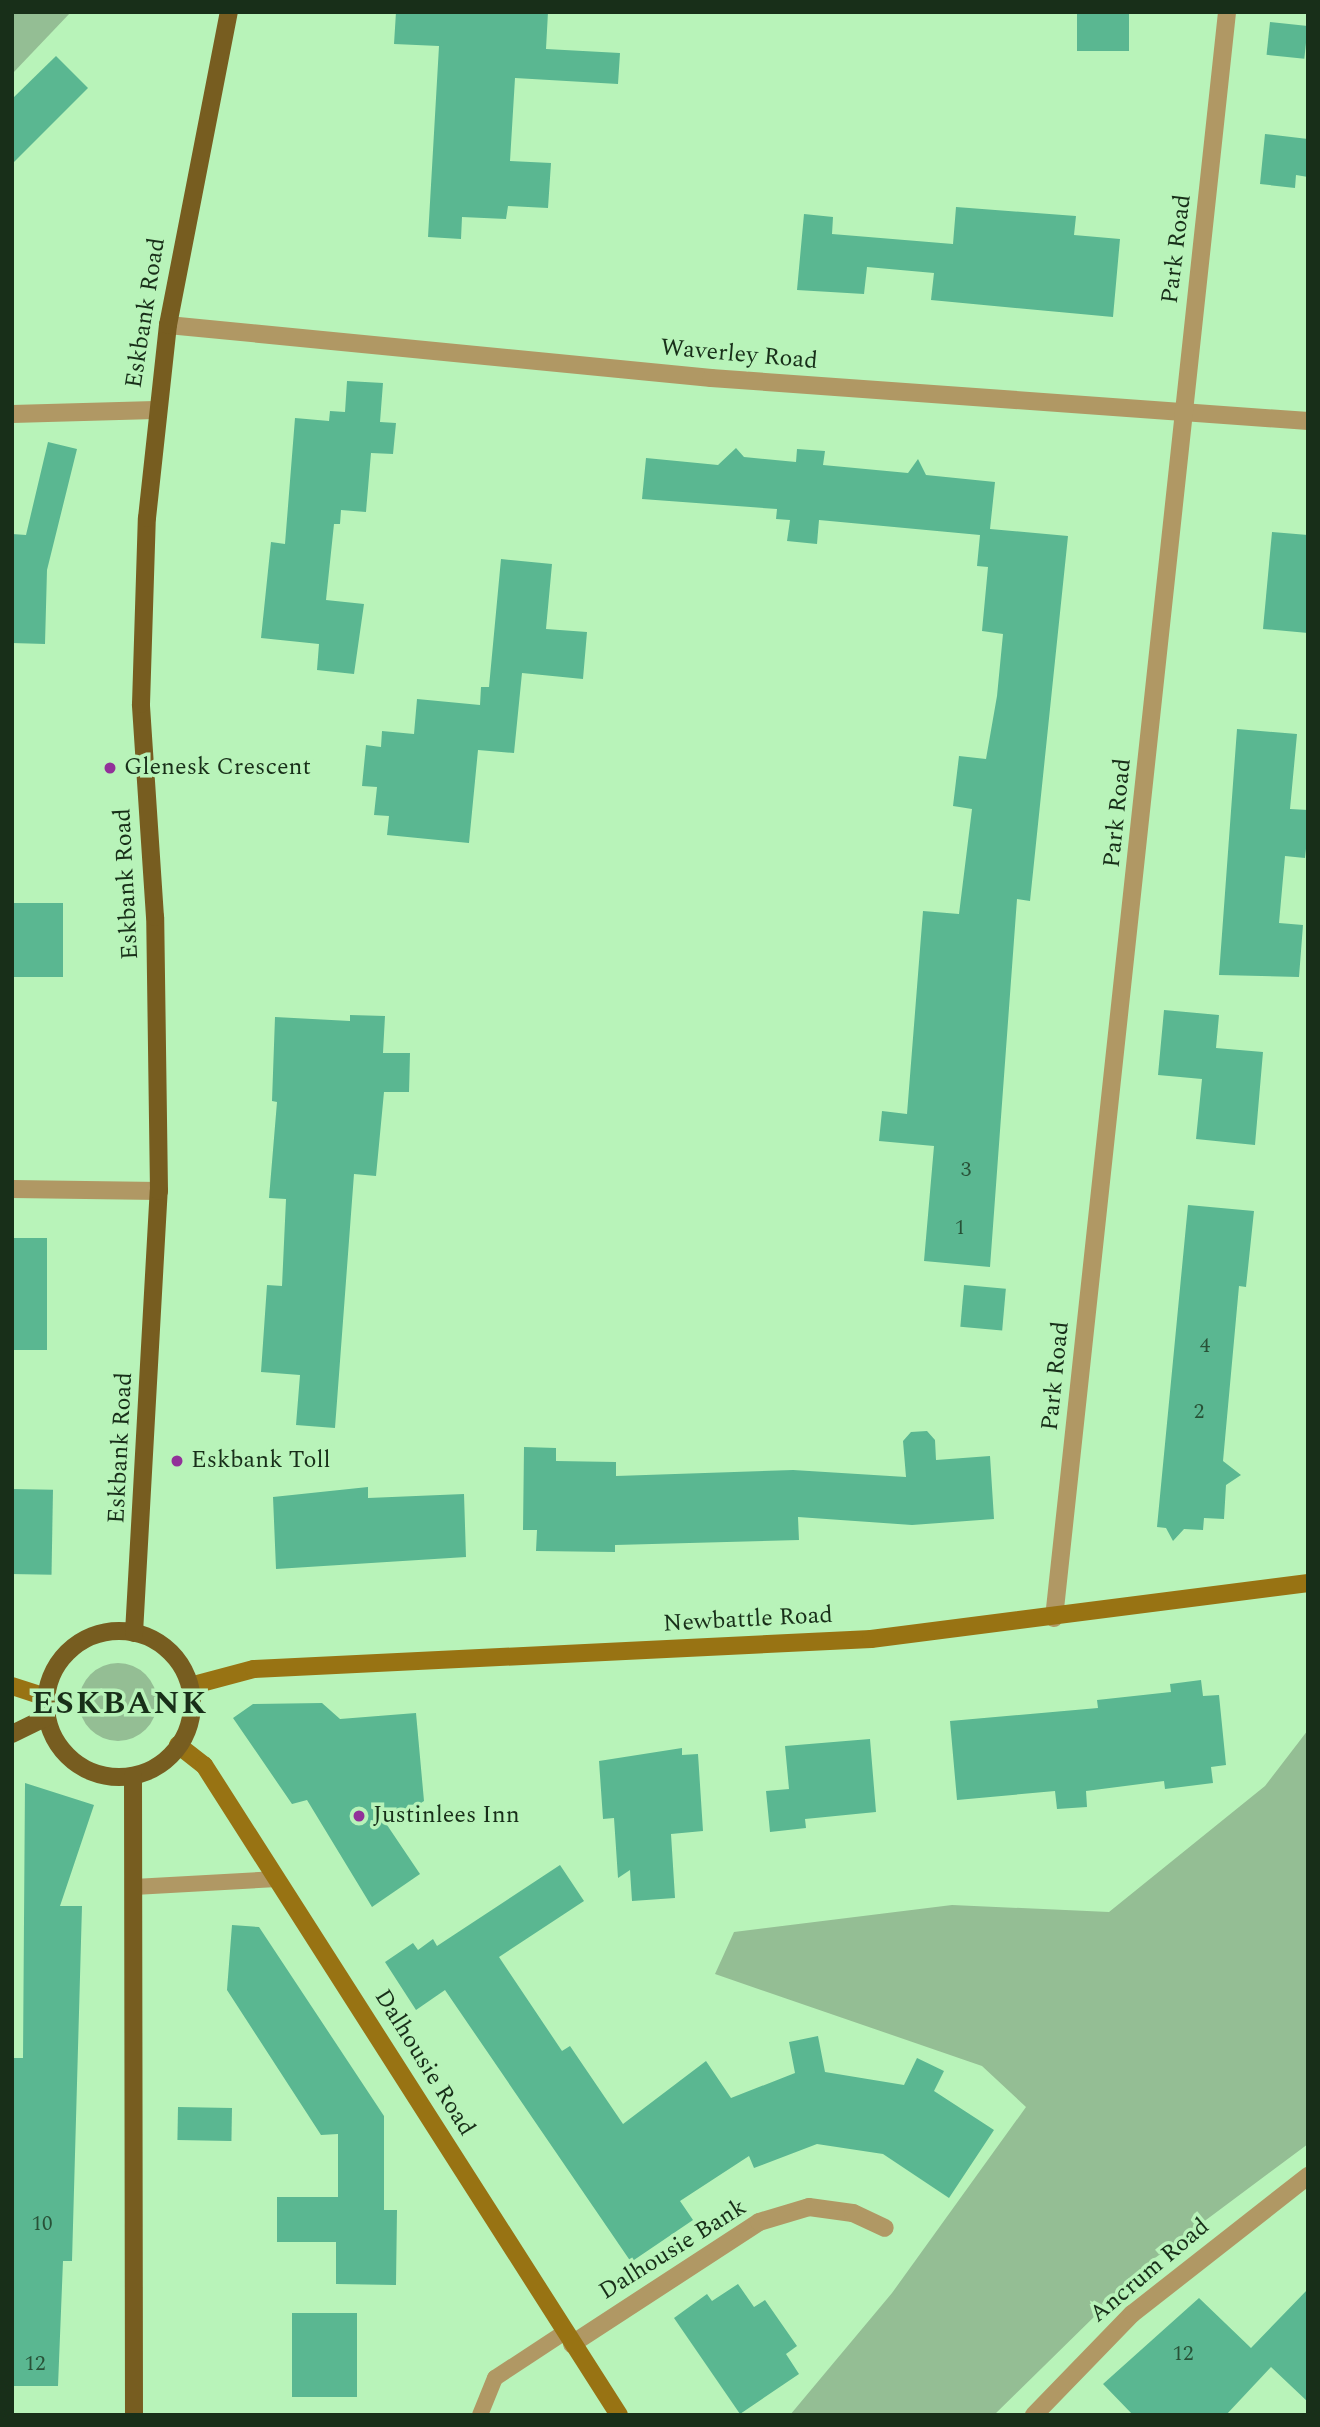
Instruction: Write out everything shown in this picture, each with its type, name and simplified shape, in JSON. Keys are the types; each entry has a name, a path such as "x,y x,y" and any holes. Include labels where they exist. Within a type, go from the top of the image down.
{"main road":[{"name":"Eskbank Road","path":"134,1633 159,1191 155,917 141,704 155,410 168,325 229,12"},
{"name":"Newbattle Road","path":"190,1686 254,1669 870,1639 1054,1618 1308,1583"},
{"path":"134,1633 163,1644 190,1686 191,1717 178,1745 149,1772 133,1776 94,1774 62,1752 45,1718 46,1697 74,1648 92,1637 134,1633"},
{"path":"12,1686 46,1697"},
{"path":"12,1734 45,1718"},
{"name":"Dalhousie Road","path":"178,1745 204,1765 619,2415"},
{"path":"133,1776 134,2415"}],"street":[{"name":"Park Road","path":"1054,1618 1227,12"},
{"name":"Waverley Road","path":"168,325 711,378 1308,421"},
{"path":"12,414 155,410"},
{"path":"12,1189 159,1191"},
{"name":"Ancrum Road","path":"1034,2415 1132,2314 1308,2176"},
{"name":"Dalhousie Bank","path":"568,2338 759,2222 809,2207 853,2213 885,2228"}],"lane":[{"path":"134,1886 277,1879"},
{"path":"480,2415 495,2378 568,2338"}],"green space":[{"path":"12,12 71,12 12,74"},
{"path":"110,1663 126,1663 140,1669 151,1680 157,1694 157,1710 151,1724 140,1735 126,1741 110,1741 96,1735 85,1724 79,1710 79,1694 85,1680 96,1669"},
{"path":"1308,1730 1308,2144 1151,2261 994,2415 790,2415 892,2293 1026,2107 982,2066 715,1974 734,1932 952,1905 1109,1912 1265,1786"}],"building":[{"path":"396,12 548,12 546,49 620,53 618,84 515,78 510,161 551,163 548,208 508,206 506,219 462,217 461,239 428,237 439,46 394,44"},
{"path":"1077,12 1129,12 1129,51 1077,51"},
{"path":"1270,22 1308,26 1304,59 1267,55"},
{"path":"56,56 88,88 12,164 12,99"},
{"path":"1265,134 1308,139 1308,177 1296,175 1295,188 1260,184"},
{"path":"956,207 1076,216 1074,235 1120,239 1113,317 931,300 934,273 867,267 864,294 797,290 804,214 833,217 832,234 953,244"},
{"path":"347,381 383,383 380,422 396,423 393,454 371,453 366,512 341,510 340,524 334,524 326,600 364,604 354,674 317,670 319,644 261,638 271,542 285,544 295,418 329,421 330,411 345,412"},
{"path":"48,442 77,449 47,570 45,644 12,643 12,534 26,535"},
{"path":"736,448 744,457 796,462 797,449 825,451 823,465 908,473 918,459 926,475 995,482 990,529 1068,536 1030,901 1017,899 990,1267 924,1261 934,1146 879,1141 882,1111 907,1114 923,911 959,914 972,809 953,806 959,756 986,759 997,696 1003,634 982,631 988,567 977,566 980,535 819,520 817,544 787,541 790,520 776,519 777,509 642,499 646,458 718,465"},
{"path":"1272,532 1308,535 1308,633 1263,629"},
{"path":"501,559 552,564 546,629 587,632 583,679 522,673 514,753 478,750 469,843 387,835 389,816 374,815 377,787 362,786 366,745 381,747 382,731 414,734 417,699 480,705 481,687 489,687"},
{"path":"1237,729 1297,734 1290,809 1308,810 1308,830 1305,858 1285,856 1279,923 1303,925 1299,977 1219,975"},
{"path":"12,903 63,903 63,977 12,977"},
{"path":"1164,1010 1219,1015 1216,1048 1263,1052 1255,1145 1196,1139 1202,1079 1158,1075"},
{"path":"350,1015 385,1016 383,1053 410,1053 409,1092 384,1092 376,1176 354,1174 335,1428 296,1425 300,1375 261,1372 267,1285 282,1286 286,1199 269,1198 277,1102 272,1101 275,1017 350,1021"},
{"path":"1188,1205 1254,1211 1246,1287 1239,1286 1223,1461 1241,1475 1226,1485 1224,1519 1204,1518 1203,1530 1184,1529 1173,1541 1166,1528 1157,1527"},
{"path":"12,1238 47,1238 47,1350 12,1350"},
{"path":"964,1285 1006,1289 1002,1331 960,1327"},
{"path":"927,1431 935,1440 936,1460 990,1456 994,1519 912,1525 798,1517 799,1540 615,1545 615,1552 536,1551 537,1530 523,1530 524,1447 556,1448 556,1461 616,1462 616,1476 793,1470 906,1477 903,1441 911,1432"},
{"path":"368,1487 368,1498 464,1494 466,1557 276,1569 273,1497"},
{"path":"12,1489 53,1490 52,1575 12,1574"},
{"path":"1201,1680 1203,1696 1219,1695 1226,1765 1211,1767 1213,1783 1165,1789 1164,1781 1086,1791 1087,1807 1057,1809 1055,1791 957,1800 950,1721 1098,1708 1097,1700 1171,1692 1170,1684"},
{"name":"Justinlees Inn","path":"322,1703 340,1719 416,1713 424,1801 387,1825 420,1874 372,1907 307,1800 292,1804 233,1718 253,1704"},
{"path":"870,1739 876,1812 805,1819 806,1828 770,1832 766,1791 789,1789 785,1746"},
{"path":"682,1748 682,1755 698,1754 703,1831 671,1834 675,1898 632,1901 630,1870 618,1878 614,1818 603,1819 599,1761"},
{"path":"25,1783 94,1805 60,1906 82,1906 72,2261 63,2261 58,2386 12,2386 12,2058 23,2058"},
{"path":"560,1865 584,1901 499,1957 562,2051 570,2046 623,2124 706,2061 731,2098 795,2073 789,2042 818,2036 825,2072 904,2085 917,2058 944,2071 934,2091 994,2130 949,2198 883,2154 817,2144 754,2168 749,2156 680,2201 693,2220 631,2262 445,1990 416,2010 385,1962 413,1943 418,1950 433,1939 437,1946"},
{"path":"232,1925 259,1927 384,2116 384,2210 397,2210 396,2285 336,2284 336,2242 277,2242 277,2197 338,2197 338,2134 321,2135 227,1990"},
{"path":"178,2107 232,2108 231,2141 177,2140"},
{"path":"738,2284 754,2307 765,2300 797,2346 786,2354 799,2374 740,2414 674,2318 707,2294 712,2301"},
{"path":"1308,2289 1308,2402 1271,2367 1226,2415 1133,2415 1103,2384 1199,2298 1251,2348"},
{"path":"292,2313 357,2313 357,2397 292,2397"}],"place":[{"name":"Glenesk Crescent","path":"110,768"},
{"name":"Eskbank Toll","path":"177,1461"},
{"name":"Justinlees Inn","path":"359,1816"}],"district":[{"name":"ESKBANK","path":"120,1704"}]}
